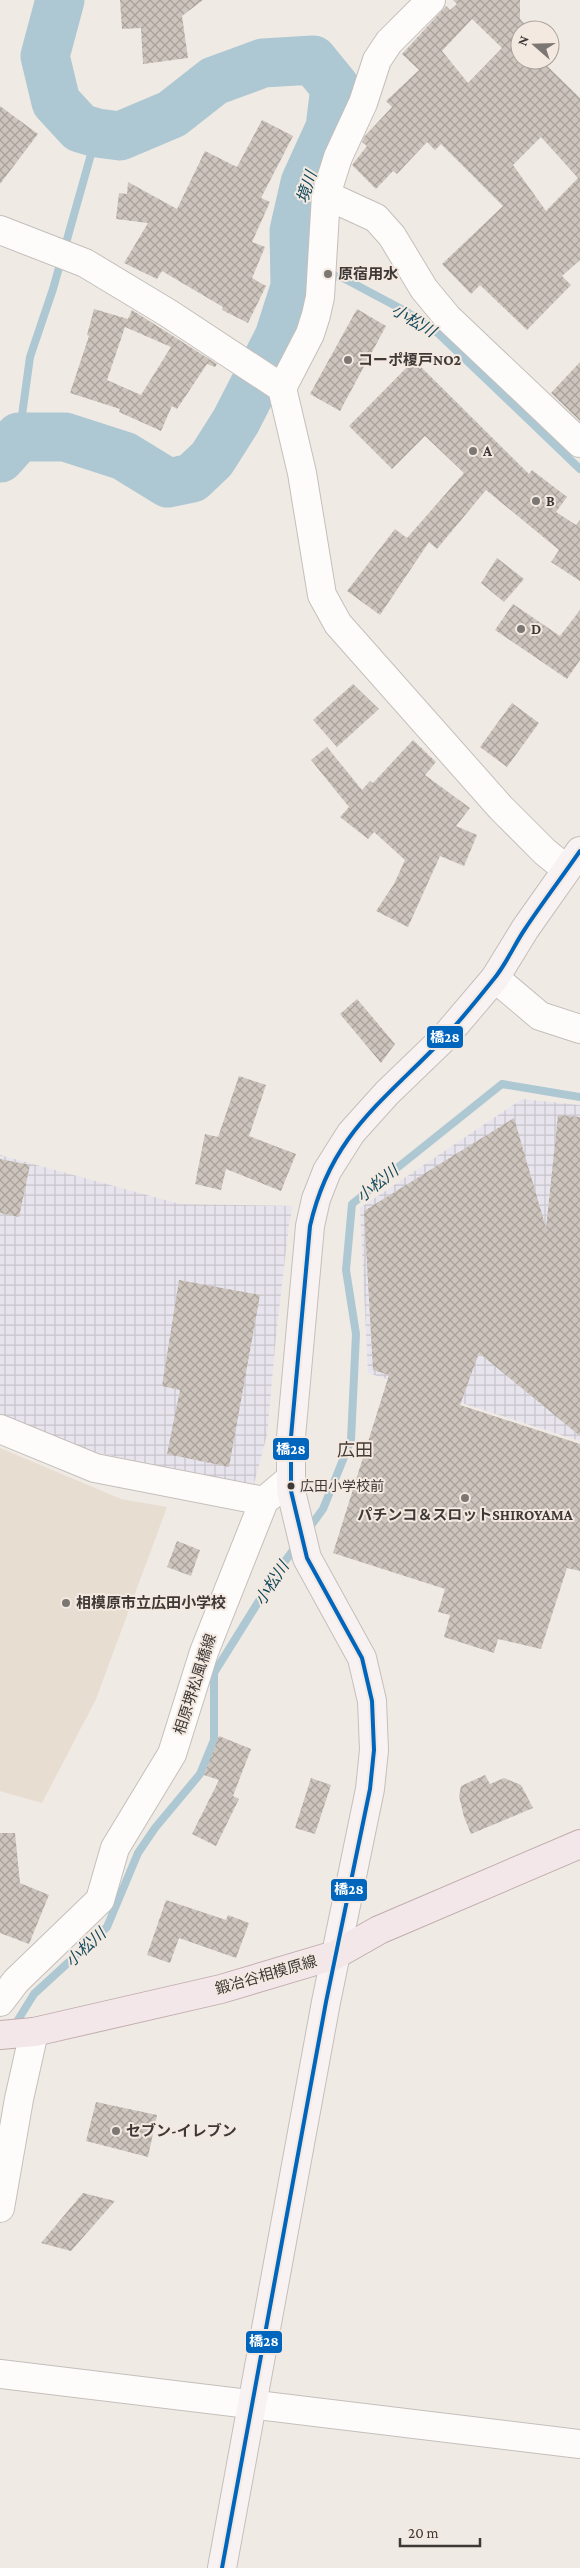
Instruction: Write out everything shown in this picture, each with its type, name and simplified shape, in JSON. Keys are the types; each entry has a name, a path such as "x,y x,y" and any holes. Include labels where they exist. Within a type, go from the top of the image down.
{"main road":[{"name":"鍛冶谷相模原線","path":"19,2034 221,1989 335,1955 379,1930 580,1844"}],"street":[{"path":"269,379 310,334 320,297 326,195 338,157 363,103 377,60 389,42 431,0"},
{"path":"326,195 376,218 392,236 424,288 448,318 580,443"},
{"path":"0,230 36,242 85,263 269,379 302,473 322,595 338,624 502,808 545,852 573,860 494,978 444,1038 387,1093 351,1133 327,1171 316,1199 310,1226 294,1395 291,1485 307,1558 362,1658 372,1701 374,1750 370,1789 335,1955 222,2568"},
{"path":"494,978 540,1016 580,1029"},
{"path":"0,1429 94,1468 264,1501"},
{"name":"相原堺松風橋線","path":"0,2002 16,1981 100,1900 115,1848 172,1754 204,1652 264,1501 291,1485"},
{"path":"0,2208 19,2099 19,2034"},
{"path":"0,2374 580,2444"}],"shaded area":[{"path":"522,1099 580,1105 580,1441 368,1373 360,1208"},
{"path":"0,1155 180,1204 293,1206 289,1224 276,1337 267,1435 254,1484 239,1483 99,1453 94,1456 0,1416"},
{"name":"相模原市立広田小学校","path":"0,1448 121,1499 167,1507 96,1699 42,1803 0,1791"}],"building":[{"path":"120,0 203,0 182,16 188,58 143,64 141,28 122,29"},
{"path":"453,0 520,0 521,20 510,20 510,70 551,70 580,98 580,260 562,276 571,285 527,330 480,285 471,294 442,264 503,206 441,144 435,150 427,142 397,174 393,171 376,189 352,165 367,146 362,142 364,137 392,107 386,101 419,70 402,54 446,6 450,10 457,4","holes":["472,19 502,48 468,83 442,51","541,137 578,178 546,211 513,165"]},
{"path":"0,106 38,134 0,184"},
{"path":"262,120 293,136 261,198 270,202 252,242 265,247 252,278 266,286 248,323 222,310 223,307 162,271 157,279 124,263 148,223 116,219 119,193 127,194 128,182 177,209 205,151 237,167"},
{"path":"94,309 128,319 132,310 217,364 215,367 207,364 177,409 172,406 161,431 119,412 120,409 70,393 89,336 87,335","holes":["125,327 171,347 141,395 107,380"]},
{"name":"コーポ榎戸NO2","path":"357,309 386,326 340,411 310,394"},
{"path":"414,360 529,474 532,470 567,497 556,512 576,525 580,520 580,581 551,562 559,550 486,490 437,549 429,542 380,615 347,591 395,529 407,538 464,473 425,436 392,469 349,426"},
{"path":"580,362 580,421 551,393"},
{"path":"497,558 524,579 504,602 481,583"},
{"path":"513,604 560,636 580,610 580,660 567,679 495,630"},
{"path":"353,684 379,709 337,747 313,720"},
{"path":"512,703 539,723 507,767 480,747"},
{"path":"413,740 436,762 425,775 470,808 456,826 477,835 464,866 440,856 408,927 376,911 394,884 405,860 374,832 368,839 340,817 349,807 311,760 327,747 362,790 370,781 373,783"},
{"path":"357,999 395,1044 381,1063 340,1014"},
{"path":"239,1076 266,1085 249,1136 296,1154 281,1191 226,1169 221,1190 195,1184 205,1134 218,1137"},
{"path":"558,1115 580,1117 580,1436 479,1353 460,1405 580,1444 580,1571 567,1568 541,1649 498,1639 494,1653 444,1637 450,1615 438,1612 445,1589 333,1553 389,1375 373,1370 364,1211 514,1118 546,1228"},
{"path":"0,1159 30,1165 19,1217 0,1213"},
{"path":"179,1280 260,1295 229,1467 167,1454 180,1390 162,1386"},
{"path":"177,1541 200,1550 191,1576 167,1567"},
{"path":"219,1736 251,1749 233,1796 239,1799 216,1846 192,1834 219,1780 204,1775"},
{"path":"485,1775 490,1784 504,1778 521,1785 533,1808 471,1834 464,1817 459,1796 461,1786"},
{"path":"311,1778 331,1785 315,1834 295,1828"},
{"path":"0,1833 15,1833 20,1883 49,1895 29,1944 0,1933"},
{"path":"166,1900 226,1920 228,1915 249,1923 236,1958 179,1938 170,1963 147,1955"},
{"path":"96,2102 157,2115 148,2157 86,2141"},
{"path":"83,2193 115,2201 71,2251 41,2243"}],"waterway":[{"name":"境川","path":"0,458 19,437 65,437 124,456 168,483 192,478 212,459 236,421 279,337 295,287 294,231 305,183 330,128 335,87 313,60 263,63 214,81 172,114 120,136 97,133 80,128 56,102 45,56 60,0"},
{"path":"19,437 30,357 53,289 97,133"},
{"name":"小松川","path":"295,261 317,269"},
{"name":"小松川","path":"327,273 345,279 407,312 439,334 580,469"},
{"name":"小松川","path":"307,1531 323,1509 351,1440 356,1334 346,1270 352,1204 502,1084 580,1097"},
{"name":"小松川","path":"13,2028 34,1994 107,1927 138,1853 155,1828 200,1774 214,1740 214,1673 277,1572 297,1545"}],"transit line":[{"name":"橋28","path":"222,2568 326,2002 370,1789 374,1750 372,1701 362,1658 307,1558 291,1491 291,1437 310,1226 319,1194 331,1167 346,1143 380,1101 463,1017 502,968 521,935 580,851"}],"place":[{"name":"原宿用水","path":"328,274"},
{"name":"コーポ榎戸NO2","path":"348,360"},
{"name":"A","path":"473,451"},
{"name":"B","path":"536,501"},
{"name":"D","path":"521,629"},
{"name":"広田小学校前","path":"291,1486"},
{"name":"パチンコ＆スロットSHIROYAMA","path":"465,1498"},
{"name":"相模原市立広田小学校","path":"66,1603"},
{"name":"セブン-イレブン","path":"116,2131"}],"district":[{"name":"広田","path":"355,1450"}]}
